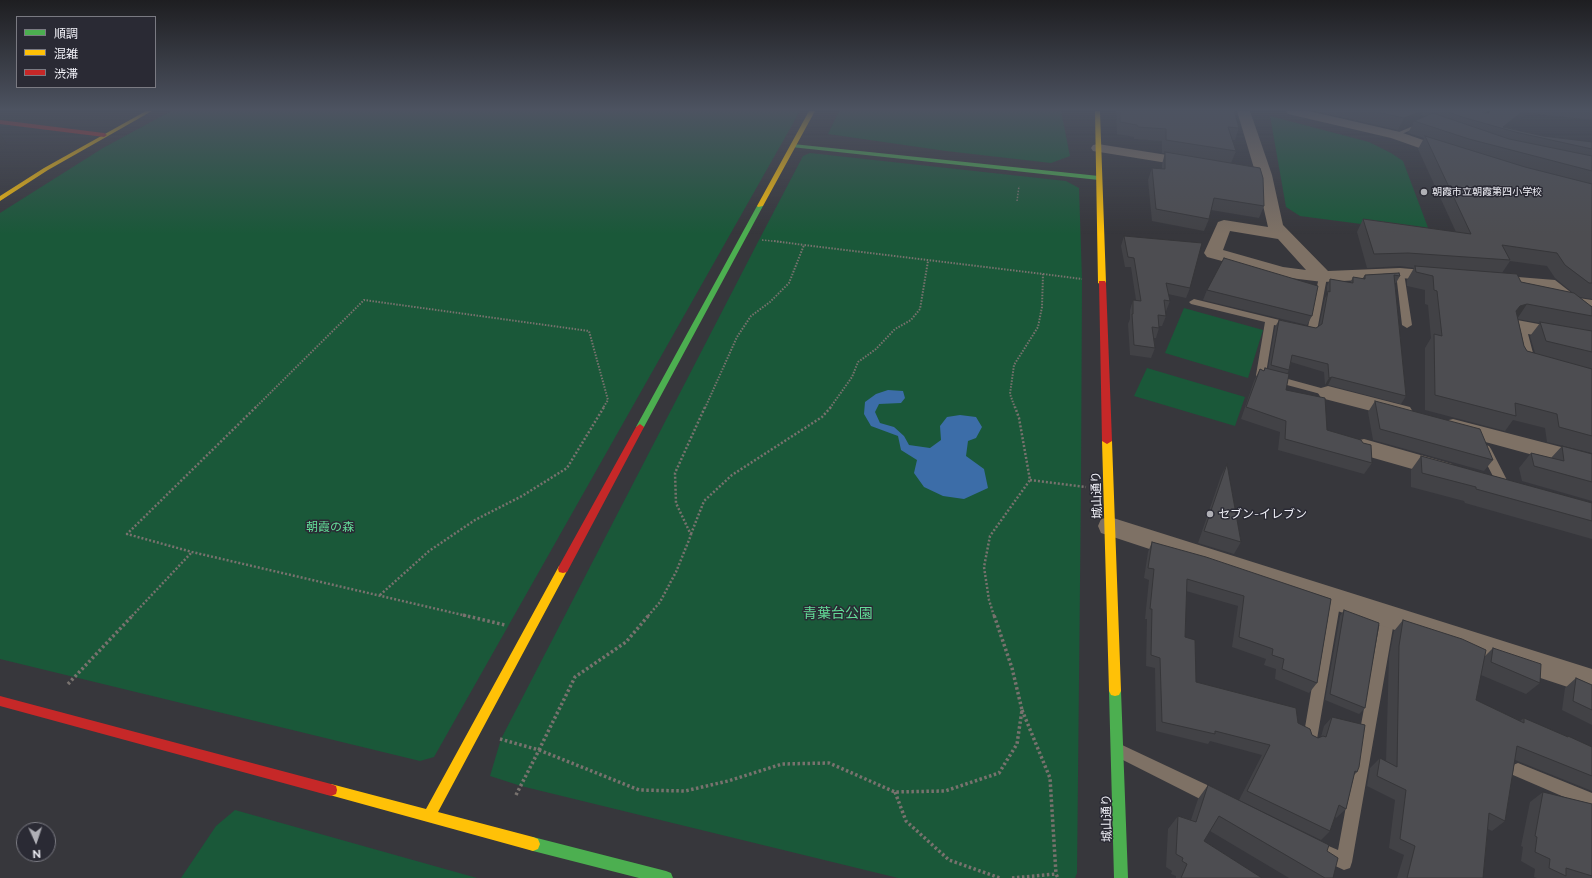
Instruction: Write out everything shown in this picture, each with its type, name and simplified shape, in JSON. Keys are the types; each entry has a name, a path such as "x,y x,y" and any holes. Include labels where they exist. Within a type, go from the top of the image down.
{"street":[{"path":"0,199 75,152"},
{"path":"429,816 790,152"},
{"path":"850,152 1099,178"},
{"name":"城山通り","path":"1098,152 1121,878"},
{"path":"1123,152 1204,165"},
{"path":"1252,152 1257,174 1275,226 1323,277"},
{"path":"1446,152 1464,158"},
{"path":"1284,234 1224,225 1214,253 1282,272 1323,277 1400,273 1455,277"},
{"path":"1478,279 1549,284 1592,318"},
{"path":"1540,364 1525,360 1517,326 1592,340"},
{"path":"1328,392 1592,463"},
{"path":"1364,447 1526,492"},
{"path":"1110,526 1592,682"},
{"path":"0,701 666,878"}],"lane":[{"path":"1400,273 1407,325"},
{"path":"1194,302 1312,331 1323,277"},
{"path":"1570,300 1592,303"},
{"path":"1270,320 1261,374 1328,392"},
{"path":"1477,432 1504,486"},
{"path":"1310,739 1334,599"},
{"path":"1309,844 1344,862 1388,616"},
{"path":"1118,750 1231,806"},
{"path":"1518,770 1592,801"}],"path":[{"path":"1017,201 1020,184"},
{"path":"759,240 1085,279"},
{"path":"691,535 676,503 675,473 737,337 751,316 770,302 789,283 804,246"},
{"path":"516,795 575,677 626,642 660,602 676,572 704,502 732,475 822,417 838,398 852,377 858,362 876,349 895,329 911,320 920,309 928,261"},
{"path":"1012,878 1057,876 1050,778 1022,710 1012,668 989,600 984,567 990,536 1030,480 1019,418 1010,394 1014,365 1038,327 1042,307 1043,274"},
{"path":"380,595 429,551 475,520 522,496 567,468 608,400 589,331 364,300 127,534 192,552 509,626"},
{"path":"1030,480 1086,487"},
{"path":"68,684 192,552"},
{"path":"495,738 539,750 639,790 685,791 728,781 782,764 829,763 894,792 945,791 999,773 1017,744 1022,710"},
{"path":"894,792 906,820 948,860 1000,878"}],"green space":[{"name":"朝霞の森","path":"97,152 777,152 434,757 420,761 0,659 0,213"},
{"path":"955,152 1069,152 1070,156 1051,163"},
{"path":"1276,152 1389,152 1403,161 1430,233 1300,216 1286,207"},
{"name":"青葉台公園","path":"810,153 1066,181 1079,188 1082,279 1081,486 1077,873 1075,878 898,878 521,786 490,776 501,739 803,156"},
{"path":"1184,308 1263,330 1248,378 1165,353"},
{"path":"1147,368 1245,397 1235,426 1134,396"},
{"path":"235,810 477,878 181,878 216,826"}],"water":[{"path":"888,390 903,391 905,398 901,403 879,404 875,412 880,423 894,427 904,436 909,445 930,448 941,440 940,426 947,417 960,415 976,417 982,427 976,438 968,441 966,456 984,469 988,488 964,499 943,496 924,487 914,473 917,460 901,450 898,436 871,426 864,414 865,402 876,394"}],"building":[{"path":"1165,152 1260,168 1263,178 1264,206 1214,198 1209,219 1156,209 1152,168 1165,169"},
{"path":"1432,152 1477,152 1525,167 1592,184 1592,283 1589,283 1565,265 1557,253 1502,245 1510,260 1408,253 1374,254 1363,219 1471,234"},
{"path":"1519,152 1572,152 1592,156 1592,171"},
{"path":"1124,236 1202,243 1190,288 1166,283 1170,301 1164,300 1166,316 1158,315 1159,328 1152,327 1155,348 1134,345 1132,314 1133,300 1141,301 1134,258 1128,257"},
{"path":"1224,258 1318,286 1312,316 1207,290"},
{"path":"1415,266 1517,274 1521,282 1574,293 1592,307 1592,316 1527,304 1520,306 1516,311 1524,346 1527,351 1592,369 1592,436 1559,427 1557,414 1515,403 1516,416 1435,395 1434,334 1442,336 1437,291 1434,290 1433,276 1416,272"},
{"path":"1399,273 1400,276 1394,275 1406,396 1332,377 1329,378 1328,364 1292,355 1289,370 1271,365 1279,320 1316,328 1322,324 1328,291 1330,292 1330,279 1353,283 1353,277 1365,279 1365,275"},
{"path":"1540,322 1592,331 1592,352 1546,341"},
{"path":"1265,368 1289,374 1286,390 1325,398 1327,430 1361,440 1363,443 1371,445 1372,463 1285,439 1286,421 1246,407 1260,369 1264,371"},
{"path":"1375,401 1480,429 1493,460 1380,429"},
{"path":"1562,446 1592,454 1592,482 1534,466 1531,453 1564,461"},
{"path":"1421,456 1592,503 1592,521 1476,489 1476,487 1422,473"},
{"path":"1227,464 1241,542 1204,531"},
{"path":"1152,542 1206,557 1331,599 1317,683 1282,669 1284,659 1272,655 1273,649 1239,637 1244,596 1187,579 1185,637 1195,640 1196,682 1296,708 1298,723 1310,729 1312,735 1318,738 1323,736 1326,737 1332,717 1365,725 1359,767 1357,772 1355,771 1346,809 1339,805 1330,831 1247,791 1270,745 1215,731 1215,734 1162,722 1160,658 1151,655 1152,609 1150,609 1154,569 1148,568"},
{"path":"1344,610 1379,623 1365,708 1330,694"},
{"path":"1403,620 1462,639 1486,650 1476,700 1524,723 1524,718 1592,747 1592,776 1517,746 1505,821 1489,813 1483,878 1407,878 1415,846 1400,839 1406,790 1377,776 1380,758 1397,767 1399,646"},
{"path":"1493,648 1541,664 1540,683 1491,662"},
{"path":"1576,678 1592,685 1592,710 1573,701"},
{"path":"1208,785 1329,845 1327,851 1338,858 1333,878 1325,878 1219,816 1204,841 1262,878 1181,878 1187,864 1182,861 1183,858 1176,854 1178,816 1196,822"},
{"path":"1543,792 1592,804 1592,876 1566,868 1566,876 1549,868 1550,859 1535,852 1537,837 1535,836"}],"traffic: fast":[{"path":"850,152 1099,178"},
{"path":"640,427 760,206"},
{"path":"1115,691 1121,878"},
{"path":"533,844 666,878"}],"traffic: slow":[{"path":"0,199 46,169 76,152"},
{"path":"760,206 790,152"},
{"path":"1098,152 1102,283"},
{"path":"1107,441 1115,691"},
{"path":"429,816 563,569"},
{"path":"331,790 533,844"}],"traffic: jam":[{"path":"1102,283 1107,441"},
{"path":"563,569 640,427"},
{"path":"0,701 331,790"}],"place":[{"name":"朝霞市立朝霞第四小学校","path":"1424,192"},
{"name":"セブン-イレブン","path":"1210,514"}]}
